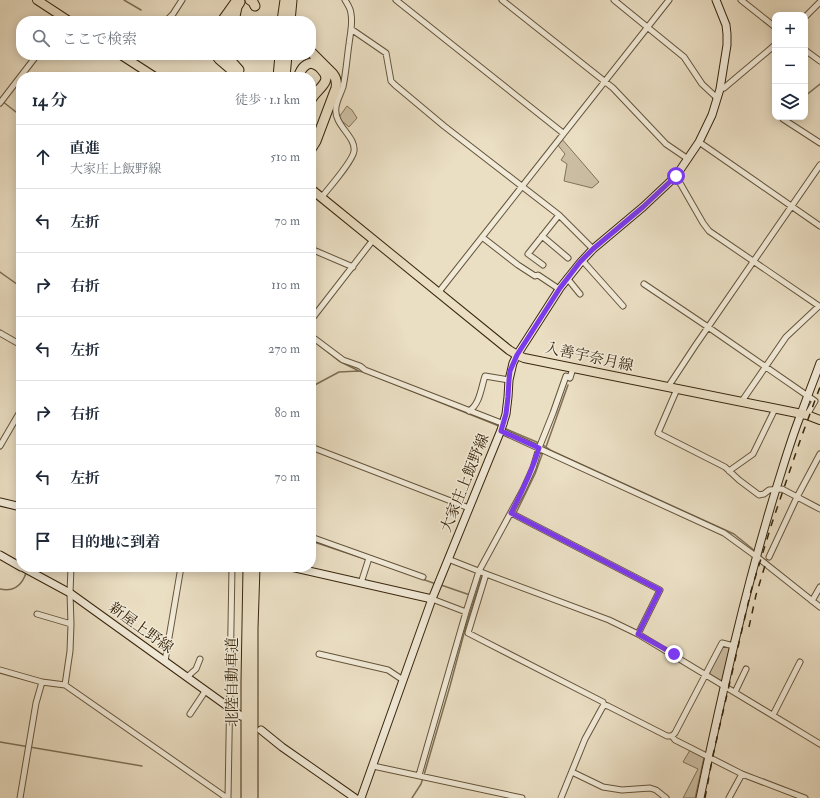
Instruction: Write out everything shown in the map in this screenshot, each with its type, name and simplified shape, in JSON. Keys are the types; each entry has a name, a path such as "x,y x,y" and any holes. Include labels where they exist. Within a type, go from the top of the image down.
{"highway":[{"path":"226,16 237,0"},
{"path":"235,16 238,3 243,0"},
{"path":"282,16 284,0"},
{"path":"290,16 292,0"},
{"path":"316,54 336,78 337,83 316,141"},
{"path":"220,60 234,72"},
{"path":"230,60 241,72"},
{"path":"278,72 280,60"},
{"path":"285,72 287,60"},
{"path":"300,72 304,66 311,63 317,65 324,72 326,76 324,84 316,92"},
{"name":"北陸自動車道","path":"246,798 248,572"},
{"name":"北陸自動車道","path":"253,798 253,628 255,572"}],"main road":[{"path":"37,0 60,16"},
{"name":"大家庄上飯野線","path":"361,798 432,599 502,427 508,403 509,380 513,363 517,355 559,289 582,260 676,176 699,142 712,115 720,89 727,45 726,25 716,0"},
{"path":"130,60 148,72"},
{"name":"入善宇奈月線","path":"316,194 517,355 524,358 804,414 820,420"},
{"path":"700,798 734,646 757,556 776,490 804,414 808,396 820,363"},
{"path":"0,502 16,506"},
{"name":"新屋上野線","path":"0,555 16,564"},
{"name":"新屋上野線","path":"30,572 70,593 241,716"},
{"path":"313,572 432,599"},
{"path":"261,730 355,798"}],"street":[{"path":"171,16 182,0"},
{"path":"321,198 352,158 354,150 354,145 337,120 336,112 336,107 343,84 351,29 352,16 345,0"},
{"path":"396,0 563,133"},
{"path":"502,0 613,88 666,144 688,159"},
{"path":"614,0 684,57 702,84 717,98"},
{"path":"438,292 669,0"},
{"path":"741,0 772,25"},
{"path":"808,14 820,2"},
{"path":"351,29 386,53 390,81 444,126 559,215 593,249"},
{"path":"720,89 724,88 772,48"},
{"path":"808,52 820,61"},
{"path":"24,72 33,60"},
{"path":"0,103 16,82"},
{"path":"784,120 820,144"},
{"path":"699,142 820,226"},
{"path":"668,387 820,165"},
{"path":"676,176 709,231 819,306 786,337 742,402"},
{"path":"543,265 528,254 559,215"},
{"path":"542,236 568,258"},
{"path":"482,237 518,265 535,276 538,275 559,289"},
{"path":"316,314 373,240"},
{"path":"316,251 353,267"},
{"path":"582,260 622,306"},
{"path":"567,278 580,294"},
{"path":"644,284 808,396"},
{"path":"0,333 16,342"},
{"path":"316,340 343,360 469,411 502,427 539,448 724,533 757,556 820,607"},
{"path":"419,775 479,571 523,490 533,468 566,376 570,378 573,368"},
{"path":"469,411 477,402 485,376 509,380"},
{"path":"678,389 658,433 725,467 759,495 764,494 769,490 782,489 820,509"},
{"path":"729,471 753,454 775,409"},
{"path":"0,446 16,419"},
{"path":"316,450 469,508"},
{"path":"769,556 797,497 820,454"},
{"path":"511,513 660,590 638,634"},
{"path":"316,539 423,577"},
{"path":"361,583 369,558"},
{"path":"448,559 609,620 638,634 820,744"},
{"path":"65,685 70,651 71,572"},
{"path":"165,661 180,572"},
{"path":"228,798 232,572"},
{"path":"486,574 468,633 603,702 604,705 667,736 672,736 675,740 742,774 806,798"},
{"path":"812,601 820,587"},
{"path":"432,599 466,612"},
{"path":"37,614 71,624"},
{"path":"672,736 675,733 722,643 734,646"},
{"path":"319,654 388,670 403,680"},
{"path":"187,677 196,669 200,659"},
{"path":"773,715 800,662"},
{"path":"735,692 746,669"},
{"path":"0,670 42,682 65,685 228,798"},
{"path":"20,798 36,703 42,682"},
{"path":"190,714 206,690"},
{"path":"561,798 585,739 604,705"},
{"path":"373,766 522,798"},
{"path":"572,772 603,787 622,790 650,788 656,790 666,798"},
{"path":"729,798 742,774"}],"shaded area":[{"path":"347,106 352,110 357,118 349,127 339,117"},
{"path":"561,138 599,182 592,188 564,181 567,164 561,160 565,154 557,144"},
{"path":"723,645 730,647 722,681 710,674 710,672"},
{"path":"690,750 704,757 695,798 683,798 698,769 683,762"}],"waterway":[{"path":"124,0 141,10"},
{"path":"808,94 820,84"},
{"path":"2,101 16,112"},
{"path":"0,272 16,283"},
{"path":"316,343 339,361 359,371"},
{"path":"316,384 339,372 359,371 499,426"},
{"path":"546,447 568,385"},
{"path":"504,428 539,443"},
{"path":"543,445 552,451 734,534 755,551"},
{"path":"516,513 535,474 543,452"},
{"path":"316,543 368,560"},
{"path":"759,555 800,588"},
{"path":"9,556 16,560"},
{"path":"0,589 5,590 17,587 26,573"},
{"path":"424,775 482,575"},
{"path":"422,579 436,584"},
{"path":"441,585 470,595"},
{"path":"0,742 142,766"},
{"path":"412,798 423,778"}],"railway":[{"path":"705,798 713,755 751,591 772,523 820,387"},
{"path":"749,627 756,595 767,559"}],"route":[{"path":"674,654 638,634 660,590 511,513 533,468 539,448 501,431 506,414 510,371 513,363 560,288 580,262 593,249 631,218 676,176"}]}
